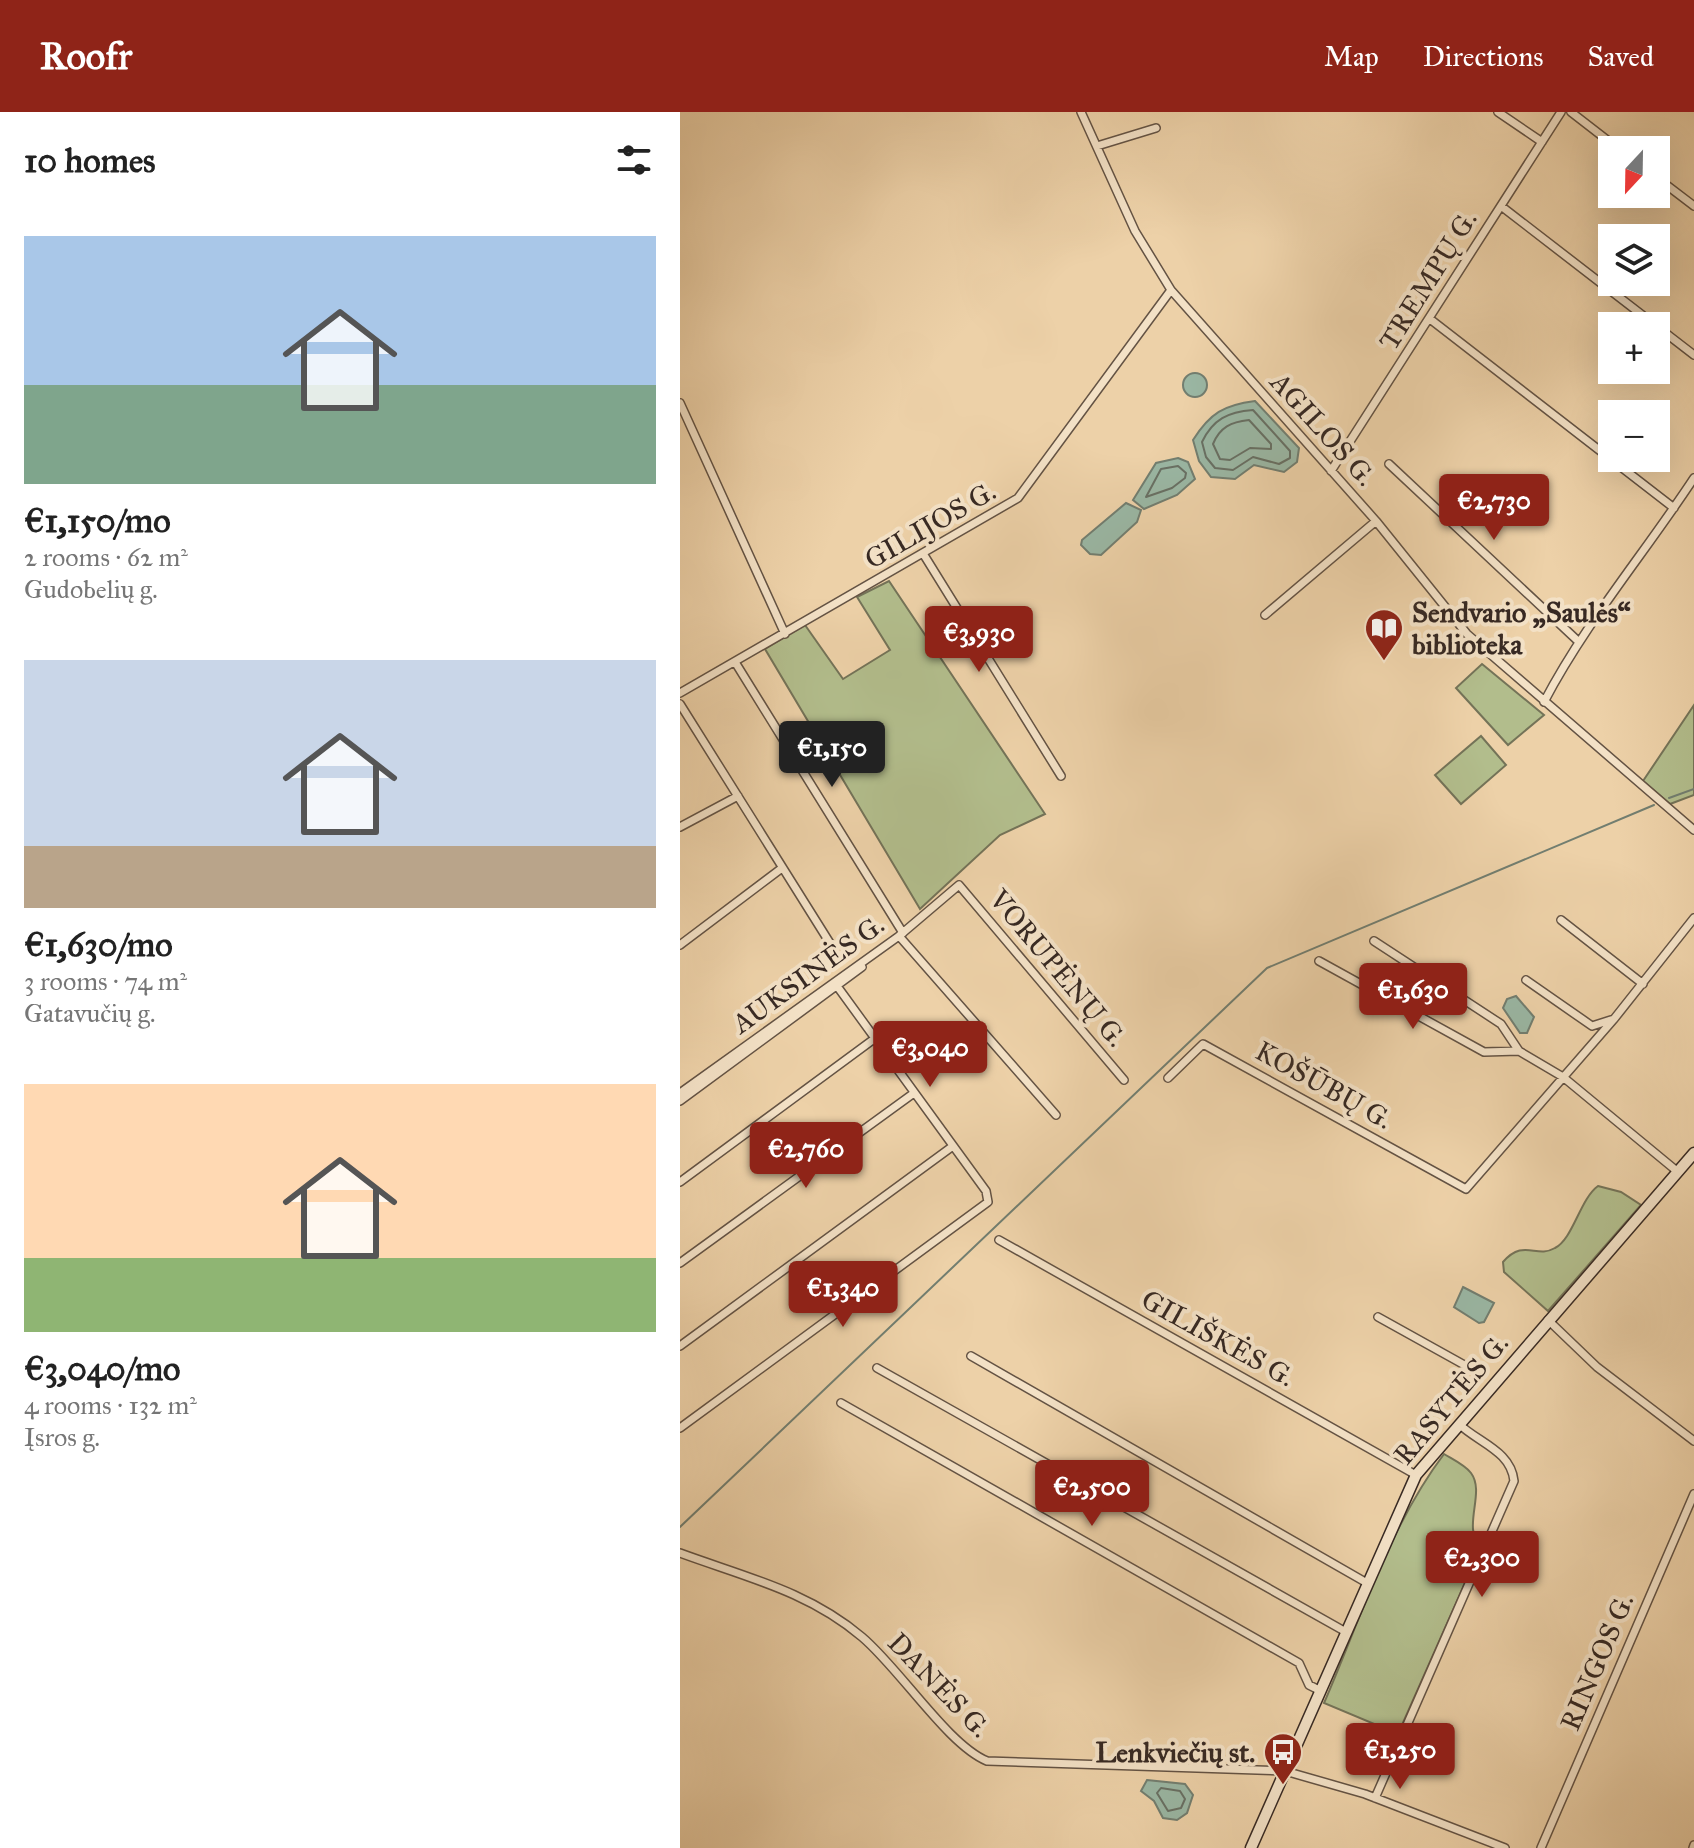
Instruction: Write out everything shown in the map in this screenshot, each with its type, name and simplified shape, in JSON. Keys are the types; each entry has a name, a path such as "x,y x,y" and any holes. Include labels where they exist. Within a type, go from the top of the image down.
{"main road":[{"name":"RASYTĖS G.","path":"1251,1848 1416,1475 1694,1153"}],"street":[{"name":"AGILOS G.","path":"1081,112 1135,231 1171,290 1376,521 1467,634 1694,830"},
{"path":"1498,112 1542,142"},
{"name":"TREMPŲ G.","path":"1331,471 1561,112"},
{"path":"1571,112 1602,136"},
{"path":"1097,146 1156,128"},
{"path":"1670,188 1694,206"},
{"path":"1501,206 1694,355"},
{"name":"GILIJOS G.","path":"680,693 1018,498 1171,290"},
{"path":"1430,319 1674,508"},
{"path":"680,403 785,634"},
{"path":"1389,464 1579,642"},
{"path":"1544,702 1613,588 1651,544 1694,478"},
{"path":"1265,615 1376,521"},
{"path":"924,555 1061,776"},
{"path":"735,662 901,934 1056,1115"},
{"path":"680,704 833,948"},
{"path":"680,827 738,796"},
{"path":"680,945 782,868"},
{"name":"AUKSINĖS G.","path":"680,1093 901,934 959,885"},
{"name":"VORUPĖNŲ G.","path":"959,885 1124,1080"},
{"path":"1563,1077 1643,984 1694,918"},
{"path":"1561,920 1643,984"},
{"path":"1374,941 1501,1024 1519,1051 1563,1077 1681,1168 1694,1172"},
{"path":"1319,961 1484,1052 1519,1051"},
{"path":"680,1101 862,967"},
{"path":"1526,980 1592,1026 1614,1019"},
{"path":"681,1424 988,1202 986,1191 837,986"},
{"path":"680,1182 874,1039"},
{"name":"KOŠŪBŲ G.","path":"1168,1078 1203,1044 1466,1189 1563,1077"},
{"path":"680,1263 914,1093"},
{"path":"680,1346 953,1146"},
{"name":"GILIŠKĖS G.","path":"999,1240 1416,1475"},
{"path":"1378,1317 1477,1372"},
{"path":"1548,1320 1597,1367 1694,1441"},
{"path":"971,1356 1367,1583"},
{"path":"877,1368 1346,1632"},
{"path":"841,1403 1299,1663 1309,1685 1319,1690"},
{"path":"1375,1798 1514,1481 1513,1468 1506,1458 1458,1423"},
{"name":"RINGOS G.","path":"1541,1848 1694,1494"},
{"name":"DANĖS G.","path":"680,1553 787,1588 831,1613 883,1656 967,1751 987,1761 1285,1771 1375,1798 1505,1848"}],"green space":[{"path":"889,581 1045,814 1000,835 920,909 765,649 805,625 843,679 890,650 857,597"},
{"path":"1482,664 1544,715 1508,745 1456,688"},
{"path":"1694,705 1694,795 1670,804 1643,781"},
{"path":"1481,736 1506,765 1461,804 1435,775"},
{"path":"1598,1186 1621,1192 1641,1205 1548,1311 1504,1272 1503,1262 1517,1251 1548,1251 1555,1248 1567,1236 1586,1200"},
{"path":"1444,1454 1465,1467 1475,1481 1473,1530 1481,1547 1398,1734 1324,1703 1391,1543"}],"water":[{"path":"1195,373 1204,376 1207,385 1204,394 1195,397 1186,394 1183,385 1186,376"},
{"path":"1255,401 1299,448 1297,462 1284,472 1254,465 1235,479 1211,477 1199,461 1193,440 1219,412"},
{"path":"1178,458 1188,462 1195,479 1177,495 1144,509 1133,500 1156,463"},
{"path":"1126,503 1141,510 1137,522 1101,555 1090,554 1081,545 1082,540"},
{"path":"1516,996 1534,1017 1527,1033 1520,1033 1503,1008 1507,999"},
{"path":"1463,1287 1494,1303 1484,1322 1479,1323 1454,1307"},
{"path":"1147,1780 1185,1784 1193,1795 1187,1813 1177,1820 1163,1818 1154,1801 1141,1791"}],"waterway":[{"path":"1669,798 1694,789"},
{"path":"680,1527 1267,968 1654,805"}],"place":[{"name":"Sendvario „Saulės“ biblioteka","path":"1384,662"},
{"name":"Lenkviečių st.","path":"1283,1786"}]}
